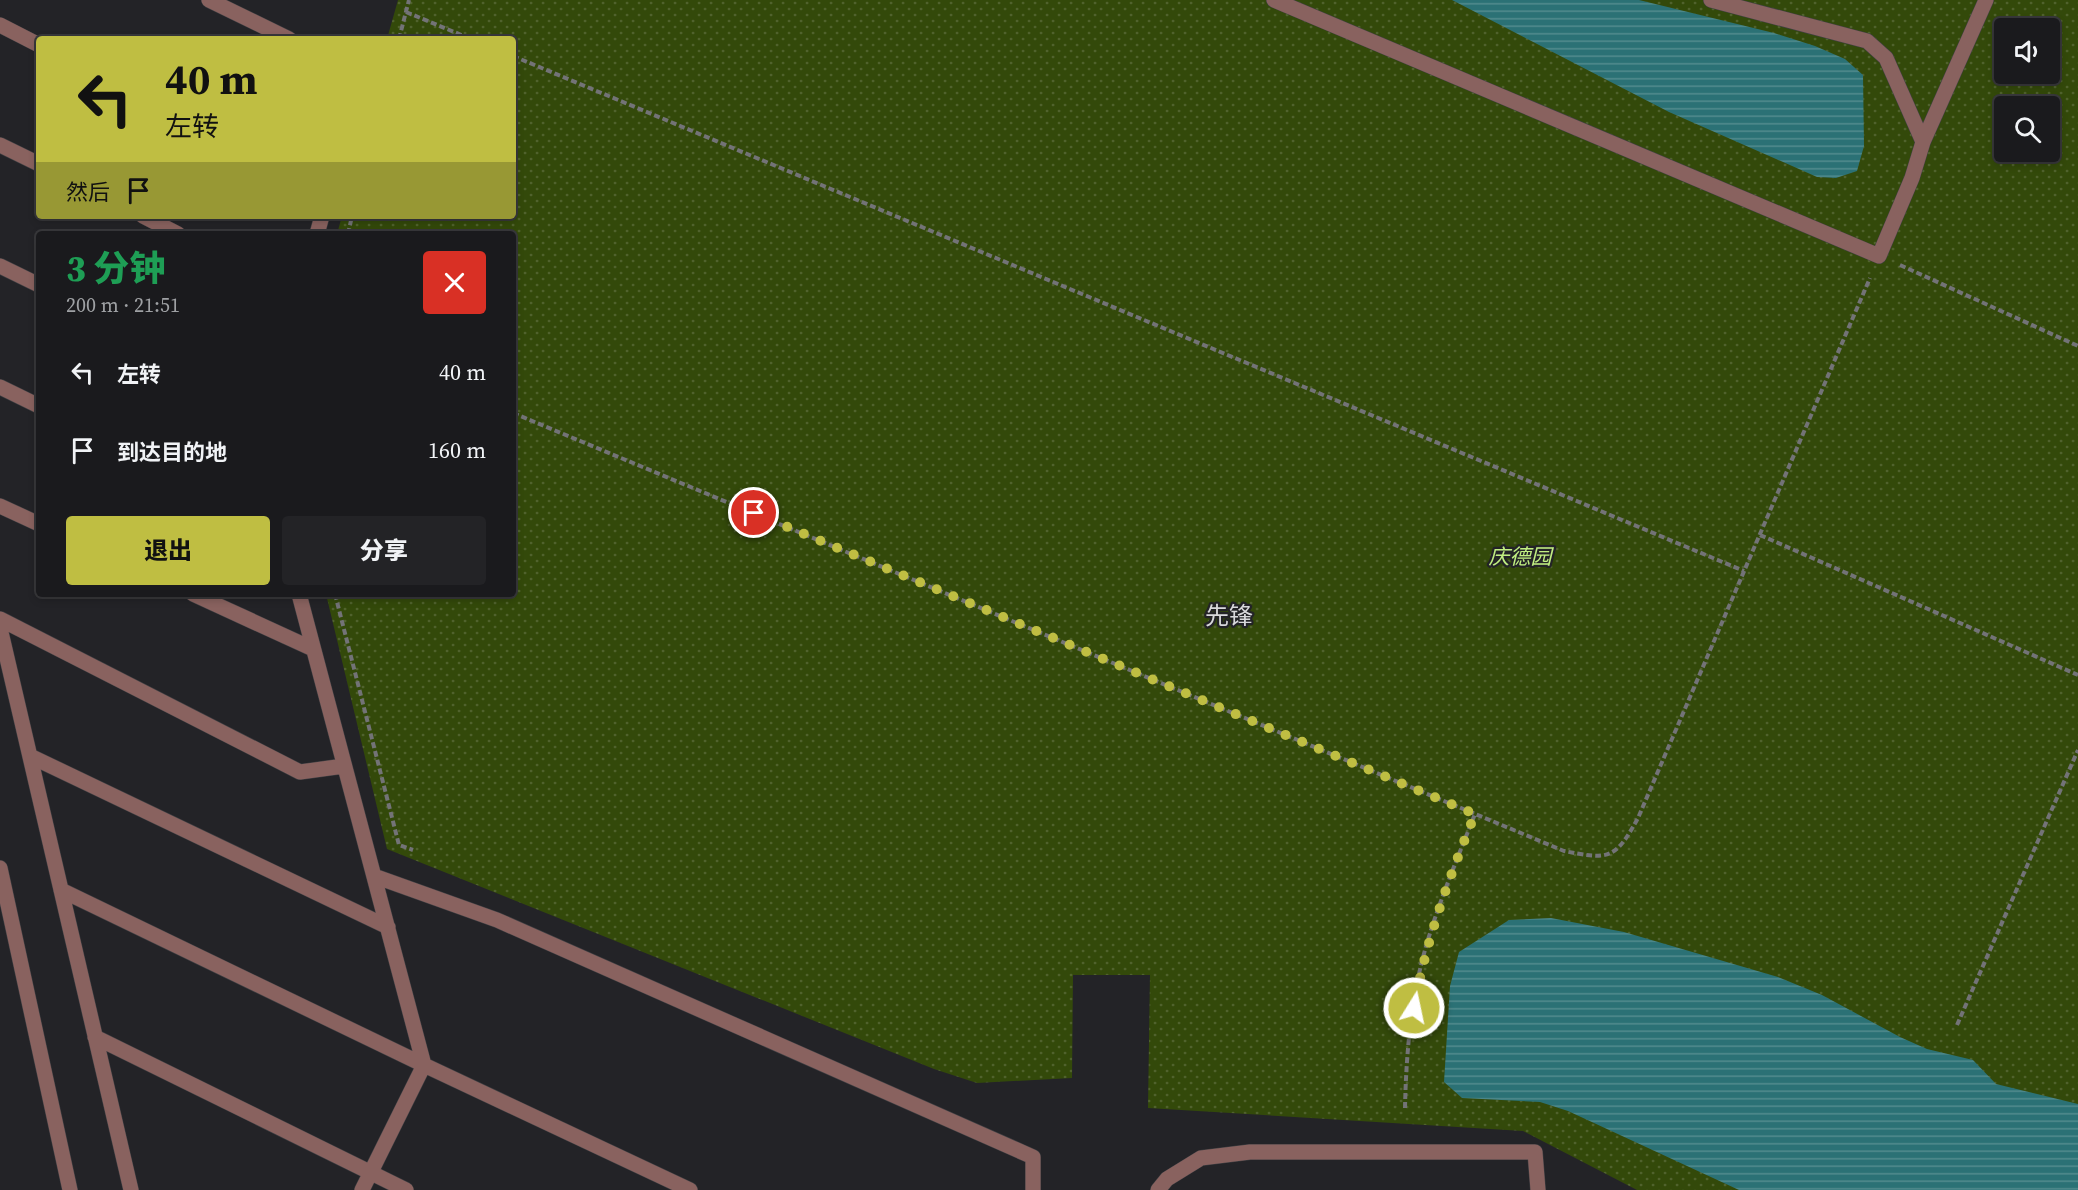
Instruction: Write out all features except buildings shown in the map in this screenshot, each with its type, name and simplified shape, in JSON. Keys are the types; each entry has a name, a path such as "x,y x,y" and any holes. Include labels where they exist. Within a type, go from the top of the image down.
{"street":[{"path":"209,0 283,36"},
{"path":"1274,0 1880,256 1912,178 1923,142 1986,0"},
{"path":"1711,0 1737,3 1867,41 1887,58 1923,142"},
{"path":"0,25 36,43"},
{"path":"0,145 36,163"},
{"path":"148,219 172,231"},
{"path":"0,266 36,284"},
{"path":"0,387 36,405"},
{"path":"0,506 36,523"},
{"path":"200,597 313,649"},
{"path":"300,597 424,1065 362,1190"},
{"path":"0,619 300,772 344,766"},
{"path":"0,628 131,1190"},
{"path":"30,756 387,927"},
{"path":"0,868 70,1190"},
{"path":"374,876 496,920 1033,1157 1033,1190"},
{"path":"61,890 424,1065 658,1183 690,1190"},
{"path":"95,1037 406,1190"},
{"path":"1158,1190 1167,1179 1201,1158 1250,1152 1535,1152 1538,1190"}],"path":[{"path":"400,36 409,0"},
{"path":"406,12 464,36"},
{"path":"516,57 1744,571"},
{"path":"516,413 1564,851 1594,857 1608,856 1625,842 1638,818 1880,256 2078,346"},
{"path":"1760,535 2078,675"},
{"path":"336,597 399,845 413,850"},
{"path":"1958,1025 2078,750"},
{"path":"1405,1108 1406,1055 1422,962 1449,879 1475,814"}],"green space":[{"name":"庆德园","path":"398,0 2078,0 2078,1190 1637,1190 1523,1131 1148,1108 1150,975 1073,975 1072,1078 977,1083 934,1069 387,849 327,597 516,597 516,231 338,231 341,219 516,219 516,36 388,36"}],"water":[{"path":"1452,0 1639,0 1774,33 1815,46 1845,59 1863,75 1864,146 1857,171 1836,178 1817,177 1669,112"},
{"path":"1551,918 1624,932 1778,977 1822,995 1927,1049 1973,1060 1996,1084 2078,1104 2078,1190 1739,1190 1568,1111 1540,1102 1462,1098 1444,1082 1450,986 1459,952 1509,920"}],"district":[{"name":"先锋","path":"1229,616"}],"route":[{"path":"754,513 1475,814 1449,879 1422,962 1414,1008"}]}
